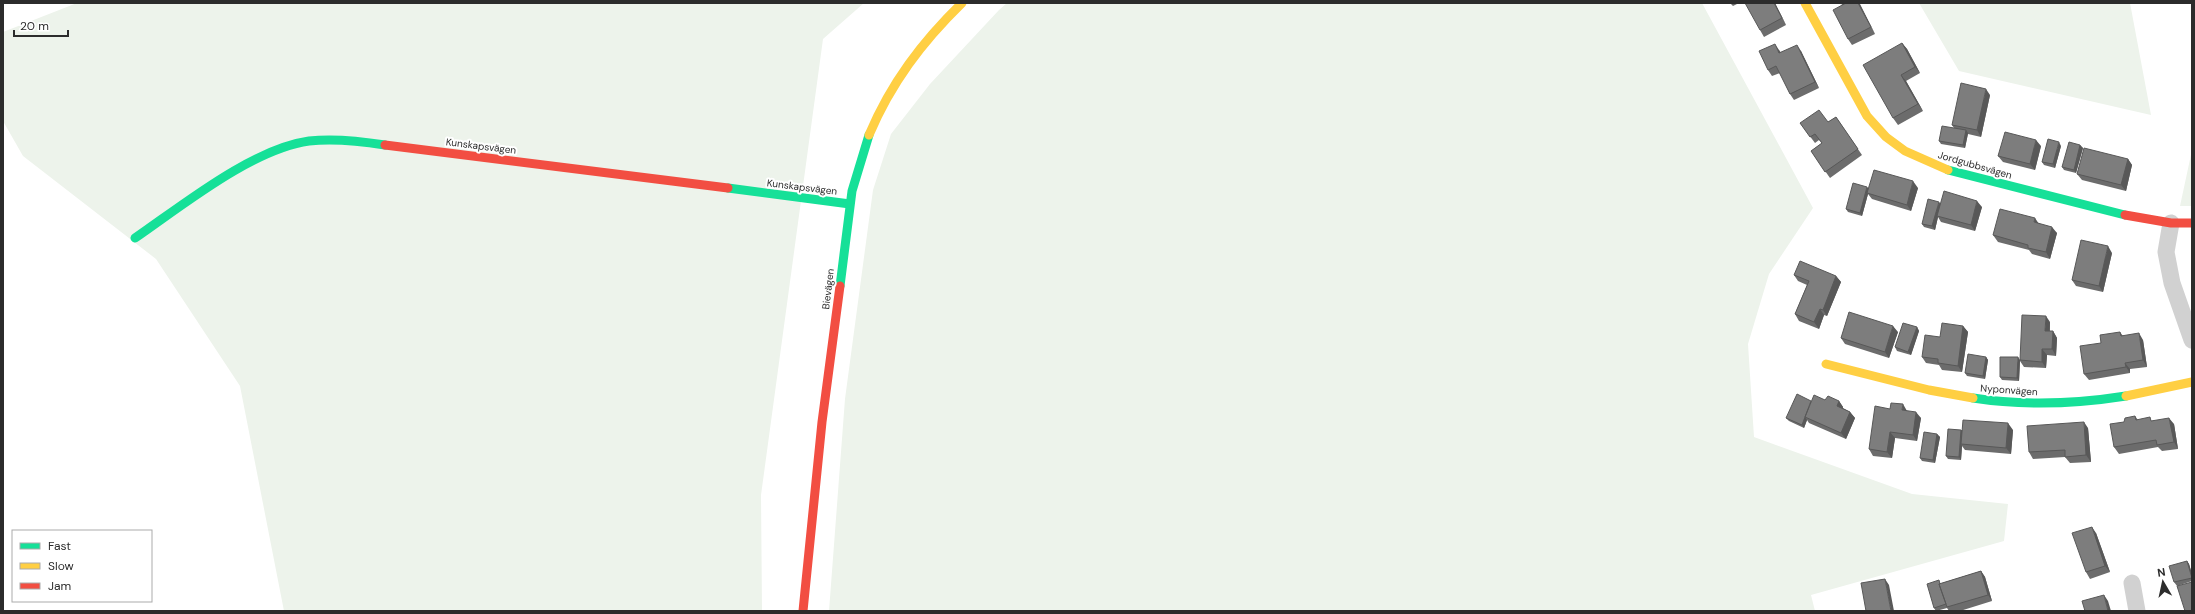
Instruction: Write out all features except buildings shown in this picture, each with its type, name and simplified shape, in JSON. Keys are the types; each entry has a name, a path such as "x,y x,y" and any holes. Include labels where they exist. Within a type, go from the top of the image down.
{"street":[{"name":"Bievägen","path":"803,611 821,429 850,204 863,148 887,94 909,60 926,38 962,3"},
{"name":"Jordgubbsvägen","path":"1805,3 1867,116 1886,137 1905,151 1953,172 2139,219 2171,223 2192,223"},
{"name":"Kunskapsvägen","path":"134,238 253,158 284,146 317,140 350,140 850,204"},
{"path":"2171,223 2166,252 2172,283 2191,333"},
{"name":"Nyponvägen","path":"1826,364 1946,393 1992,401 2033,403 2108,399 2192,382"},
{"path":"2132,583 2137,611"}],"shaded area":[{"path":"77,3 864,3 823,39 761,495 762,611 284,611 240,386 156,259 23,156 3,121 3,32"},
{"path":"1007,3 1702,3 1813,208 1769,274 1748,344 1754,437 1912,494 2008,504 2004,541 1811,595 1815,611 829,611 845,399 873,190 891,134 930,84"},
{"path":"1919,3 2130,3 2151,115 1959,71"},
{"path":"2192,150 2192,206 2180,206"}],"traffic: fast":[{"path":"840,286 852,191 869,135"},
{"path":"135,238 219,180 265,155 287,146 309,141 328,140 357,141 385,145"},
{"path":"1948,170 2125,215"},
{"path":"728,188 850,204"},
{"path":"1973,398 1992,401 2050,403 2088,401 2126,396"}],"traffic: slow":[{"path":"869,135 887,98 909,64 947,18 962,3"},
{"path":"1805,3 1867,116 1886,137 1905,151 1948,170"},
{"path":"1826,364 1929,390 1973,398"},
{"path":"2126,396 2192,382"}],"traffic: jam":[{"path":"385,145 728,188"},
{"path":"2125,215 2171,223 2192,223"},
{"path":"803,611 822,422 840,286"}]}
